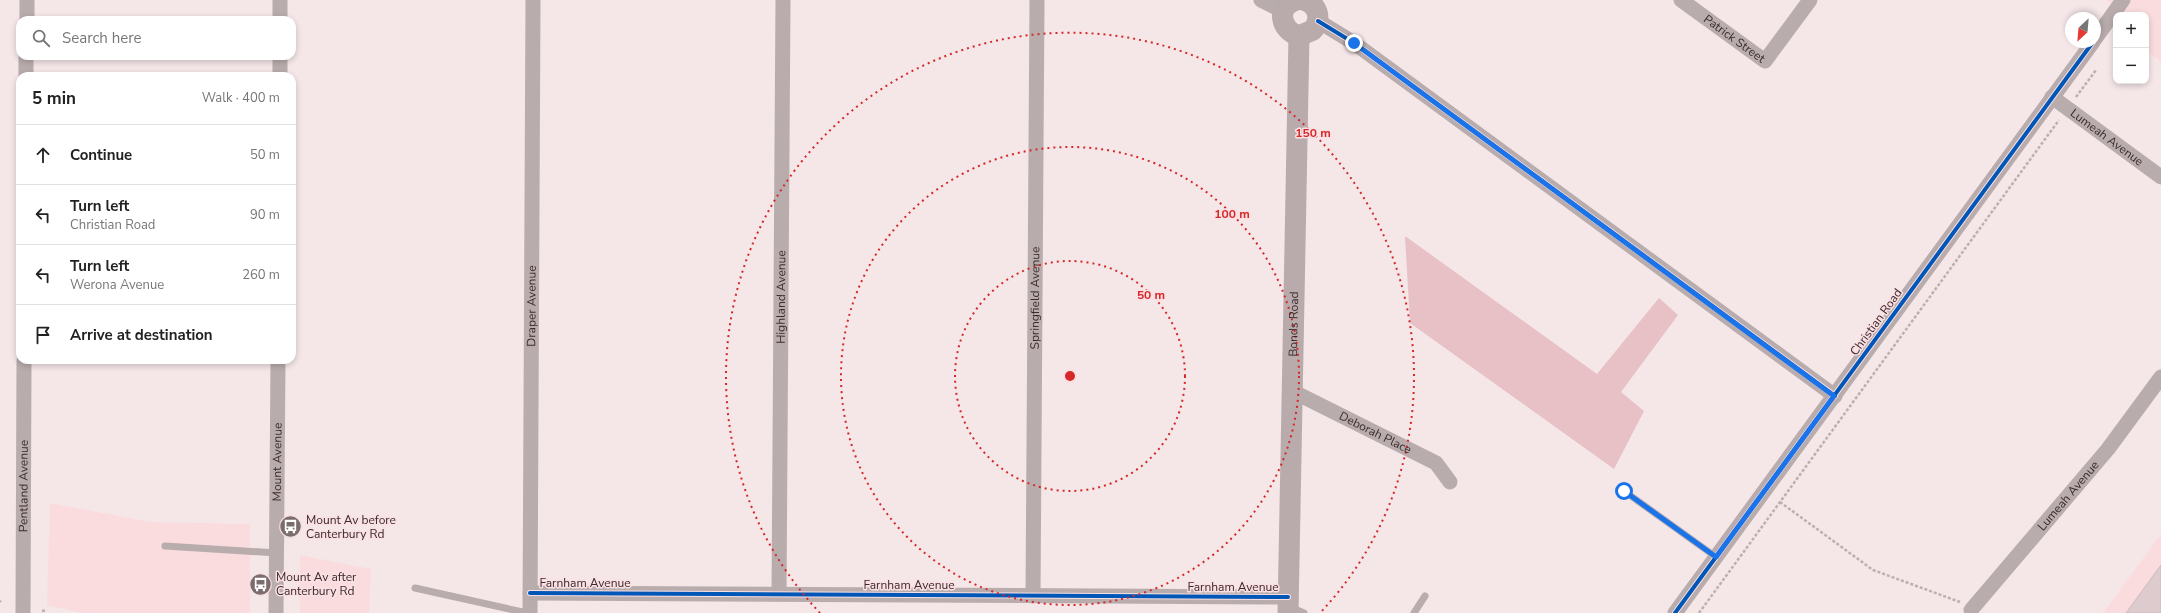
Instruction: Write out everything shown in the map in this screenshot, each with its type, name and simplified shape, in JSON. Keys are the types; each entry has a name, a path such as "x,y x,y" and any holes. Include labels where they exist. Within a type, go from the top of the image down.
{"main road":[{"path":"1290,6 1282,22 1289,32 1299,36 1313,30 1318,21 1317,10 1314,6 1304,0"},
{"name":"Bonds Road","path":"1292,607 1299,36"}],"street":[{"path":"26,16 27,0"},
{"path":"280,0 280,16"},
{"name":"Draper Avenue","path":"529,613 533,0"},
{"name":"Highland Avenue","path":"780,594 783,0"},
{"name":"Springfield Avenue","path":"1033,596 1037,0"},
{"path":"1261,0 1290,6"},
{"name":"Patrick Street","path":"1681,0 1765,61 1810,0"},
{"path":"2101,31 2123,0"},
{"path":"1318,21 1354,43 1834,396"},
{"name":"Christian Road","path":"1674,613 2089,48"},
{"path":"26,60 26,72"},
{"path":"280,60 280,72"},
{"name":"Lumeah Avenue","path":"2052,97 2161,177"},
{"name":"Pentland Avenue","path":"23,613 24,364"},
{"name":"Mount Avenue","path":"276,613 278,364"},
{"name":"Lumeah Avenue","path":"1971,610 2108,449 2161,378"},
{"name":"Deborah Place","path":"1294,392 1436,463 1450,482"},
{"name":"Farnham Avenue","path":"530,593 1033,596 1292,607"}],"lane":[{"path":"1624,491 1716,557"},
{"path":"165,546 277,553"},
{"path":"415,588 529,613"},
{"path":"1414,613 1425,596"}],"path":[{"path":"1699,613 2096,70"},
{"path":"1780,502 1873,570 1956,599 1971,610"},
{"path":"42,611 47,610"}],"shaded area":[{"path":"2106,0 2161,0 2161,62 2149,53 2149,12 2123,12"},
{"path":"1405,236 1597,374 1659,298 1678,315 1621,392 1644,411 1614,469 1410,323"},
{"path":"50,503 150,522 250,524 250,613 83,613 47,605"},
{"path":"2161,534 2161,613 2103,613"},
{"path":"300,555 371,569 369,613 300,613"}],"building":[{"path":"2161,565 2161,613 2126,613"}],"cycle path":[{"path":"1318,21 1354,43 1835,396"},
{"path":"1675,613 2089,48"},
{"path":"530,593 1288,597"}],"place":[{"name":"Mount Av before Canterbury Rd","path":"291,527"},
{"name":"Mount Av after Canterbury Rd","path":"261,584"}],"route":[{"path":"1354,43 1834,396 1716,557 1624,491"}]}
